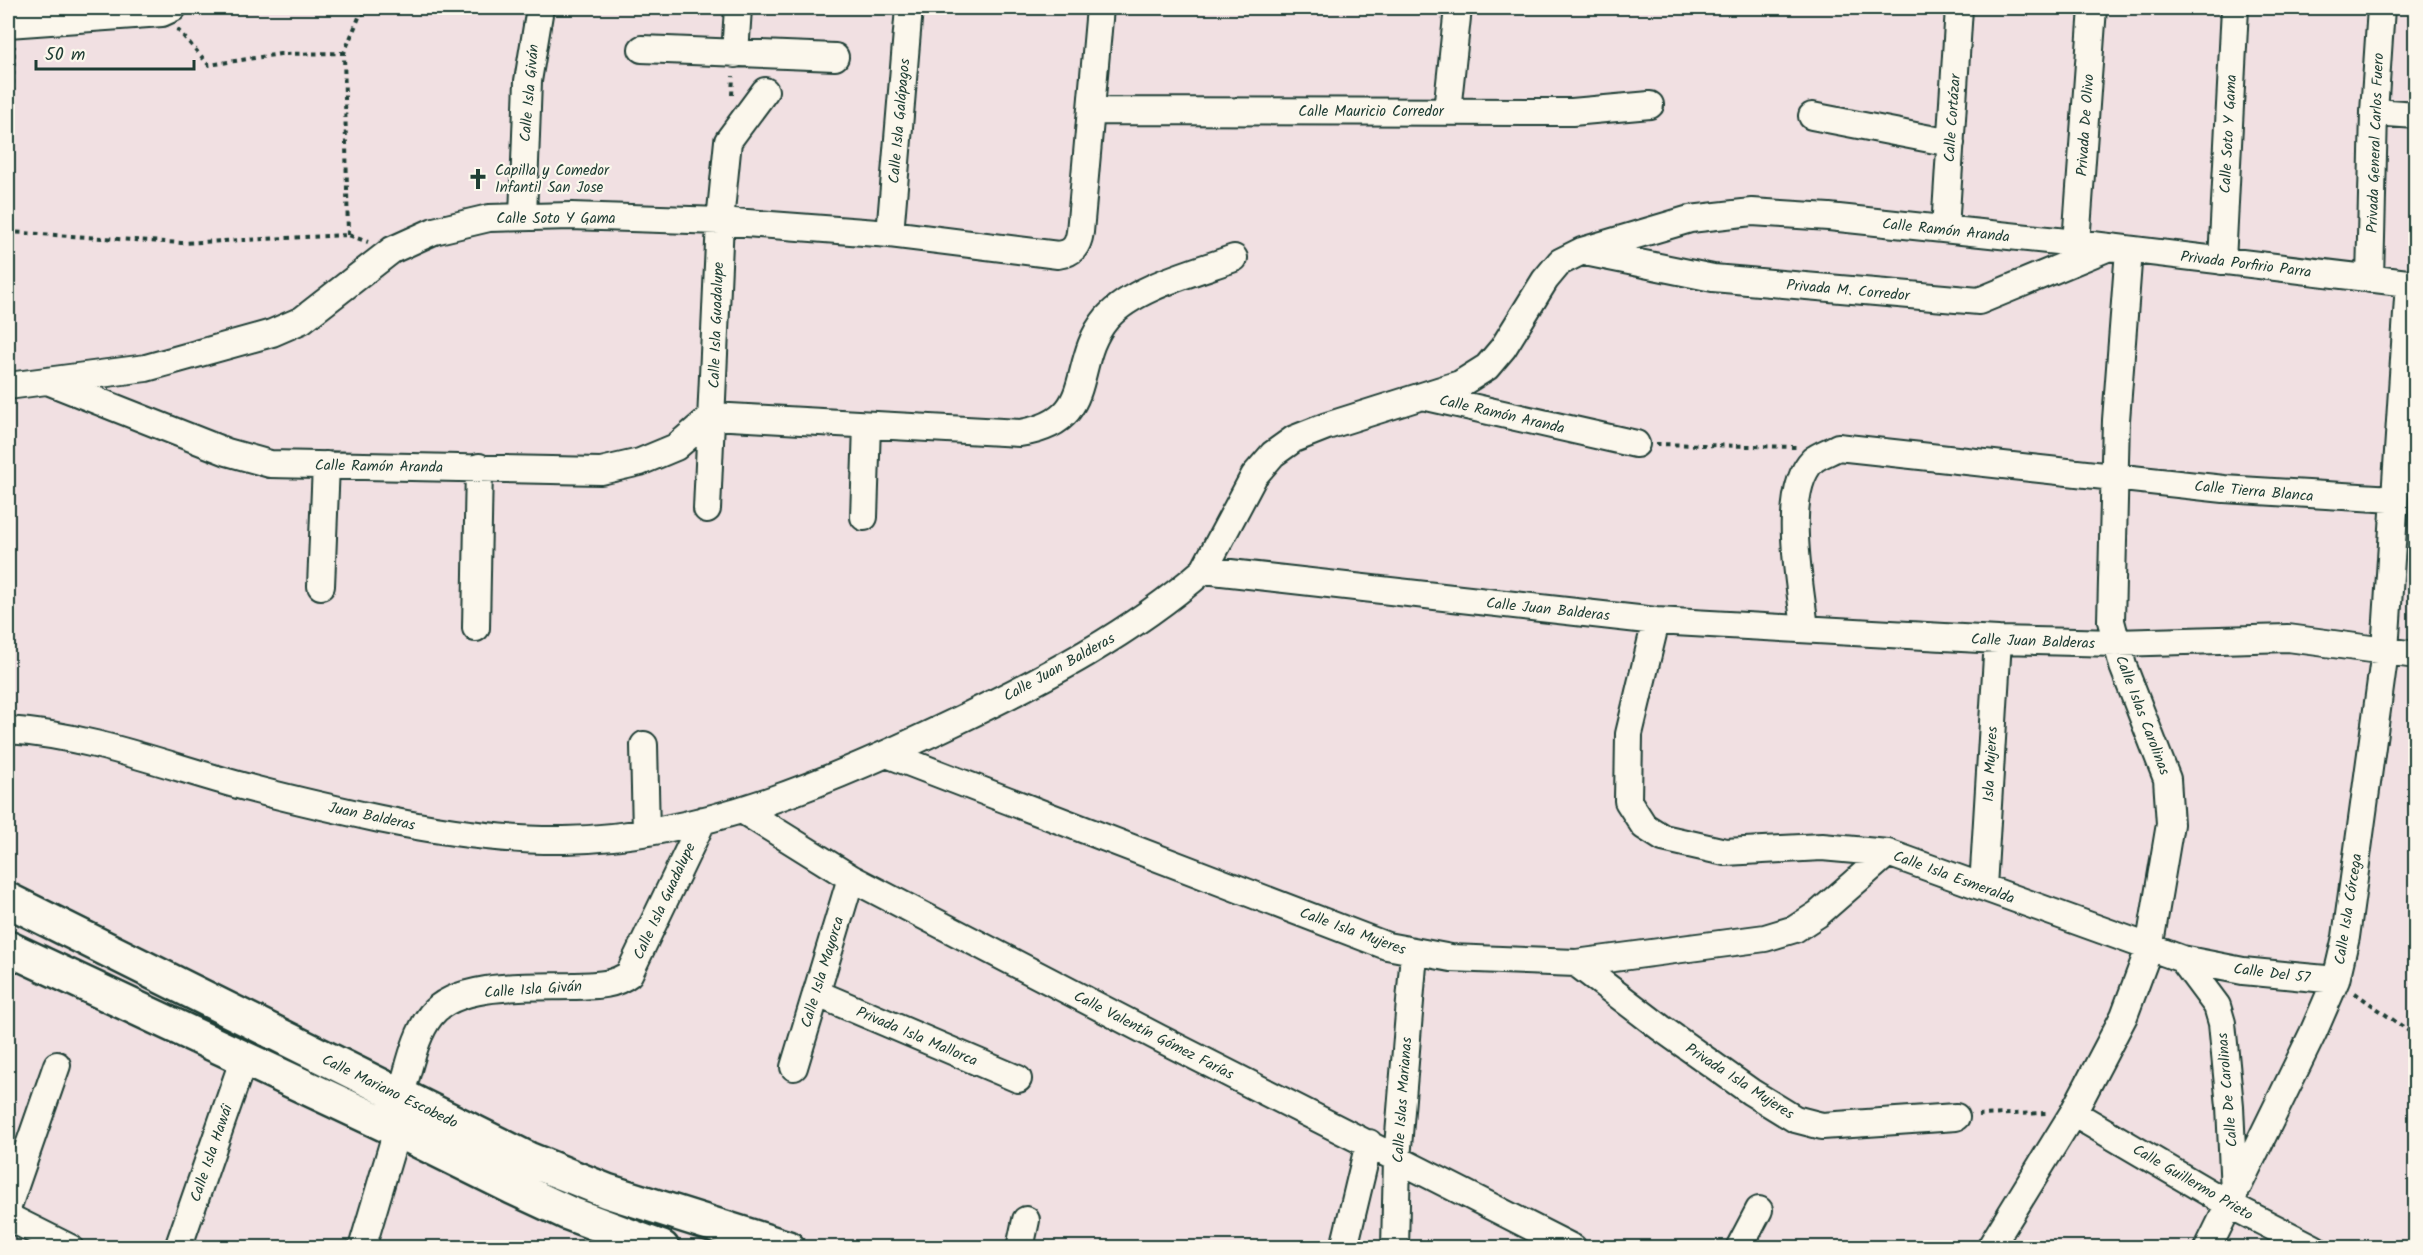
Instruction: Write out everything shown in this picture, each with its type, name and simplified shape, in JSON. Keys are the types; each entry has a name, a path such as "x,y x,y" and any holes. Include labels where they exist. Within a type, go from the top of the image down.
{"main road":[{"name":"Calle Mariano Escobedo","path":"8,900 400,1096 568,1176 616,1194 788,1248"},
{"path":"8,948 397,1130 568,1213 662,1248"}],"street":[{"name":"Calle Isla Giván","path":"523,216 528,81 540,8"},
{"path":"735,54 738,8"},
{"name":"Calle Isla Galápagos","path":"890,234 909,8"},
{"path":"1091,111 1101,8"},
{"path":"1447,111 1458,8"},
{"name":"Calle Cortázar","path":"1945,228 1959,8"},
{"name":"Privada De Olivo","path":"2076,243 2093,8"},
{"name":"Calle Soto Y Gama","path":"2222,261 2235,8"},
{"name":"Privada General Carlos Fuero","path":"2370,279 2374,112 2381,8"},
{"path":"13,15 168,10"},
{"path":"642,49 835,57"},
{"name":"Calle Isla Guadalupe","path":"707,509 720,221 728,141 765,92"},
{"name":"Calle Mauricio Corredor","path":"1091,111 1572,112 1650,105"},
{"name":"Calle Soto Y Gama","path":"8,386 146,368 272,333 302,320 393,250 434,231 489,218 523,216 720,221 890,234 1058,255 1074,249 1079,239 1091,111"},
{"path":"2374,112 2415,115"},
{"path":"1812,116 1951,143"},
{"name":"Calle Ramón Aranda","path":"1427,397 1460,384 1487,367 1503,348 1545,280 1560,262 1581,251 1690,219 1752,212 1945,228 2076,243"},
{"name":"Privada Porfirio Parra","path":"2076,243 2412,284"},
{"name":"Privada M. Corredor","path":"1581,251 1713,278 1979,301 2118,249"},
{"name":"Calle Islas Carolinas","path":"1990,1248 2073,1113 2124,1016 2149,949 2170,824 2168,779 2116,643 2110,598 2118,249"},
{"path":"712,416 1020,433 1043,429 1055,423 1068,411 1077,396 1093,340 1106,319 1124,302 1234,258"},
{"path":"2385,651 2394,499 2406,445 2412,284"},
{"name":"Calle Ramón Aranda","path":"45,380 227,452 270,464 601,471 640,462 676,447 712,416"},
{"path":"1203,570 1254,476 1273,454 1294,439 1327,426 1427,397"},
{"name":"Calle Ramón Aranda","path":"1427,397 1636,444"},
{"path":"864,517 867,425"},
{"path":"1805,629 1795,514 1800,483 1814,460 1838,447 2114,477"},
{"path":"321,586 326,465"},
{"path":"476,628 479,467"},
{"name":"Calle Tierra Blanca","path":"2114,477 2275,494 2394,499"},
{"name":"Calle Juan Balderas","path":"742,810 887,754 1031,685 1094,650 1168,601 1203,570 1656,621 1998,640 2116,643 2297,639 2415,655"},
{"name":"Calle Isla Esmeralda","path":"1656,621 1629,734 1628,801 1644,826 1663,838 1725,852 1822,847 1888,854 2149,949"},
{"name":"Isla Mujeres","path":"1983,887 1998,640"},
{"name":"Calle Isla Córcega","path":"2208,1248 2336,980 2352,892 2385,651"},
{"name":"Juan Balderas","path":"8,730 62,737 116,749 233,784 381,819 432,828 527,839 567,840 646,831 742,810"},
{"path":"644,745 646,831"},
{"name":"Calle Isla Mujeres","path":"887,754 1387,946 1414,953 1451,958 1576,963 1765,938 1795,929 1818,914 1888,854"},
{"name":"Calle Valentín Gómez Farías","path":"742,810 851,878 1369,1143 1557,1244"},
{"name":"Calle Isla Guadalupe","path":"621,980 635,964 703,820"},
{"name":"Calle Isla Mayorca","path":"794,1067 851,878"},
{"name":"Calle Del 57","path":"2149,949 2182,959 2243,971 2336,980"},
{"name":"Calle Islas Marianas","path":"1395,1248 1397,1159 1414,953"},
{"name":"Calle De Carolinas","path":"2182,959 2217,1006 2225,1044 2232,1201"},
{"name":"Privada Isla Mujeres","path":"1576,963 1661,1028 1795,1119 1822,1126 1956,1117"},
{"path":"2217,1006 2243,971"},
{"name":"Calle Isla Giván","path":"400,1096 421,1033 430,1016 442,1004 455,997 501,989 609,984 621,980"},
{"name":"Privada Isla Mallorca","path":"816,993 1018,1079"},
{"name":"Calle Isla Hawái","path":"178,1248 244,1058"},
{"path":"8,1206 57,1065"},
{"name":"Calle Guillermo Prieto","path":"2073,1113 2314,1248"},
{"path":"362,1248 397,1130"},
{"path":"1344,1248 1369,1143"},
{"path":"1739,1248 1759,1210"},
{"path":"8,1217 70,1248"},
{"path":"1020,1248 1026,1220"}],"path":[{"path":"348,235 344,53 360,15 374,8"},
{"path":"168,10 209,65 280,54 344,53"},
{"path":"8,246 13,15"},
{"path":"8,232 181,243 348,235 393,250"},
{"path":"1636,444 1838,447"},
{"path":"2336,980 2415,1036"},
{"path":"1956,1117 2073,1113"}],"place":[{"name":"Capilla y Comedor Infantil San Jose","path":"478,179"}]}
